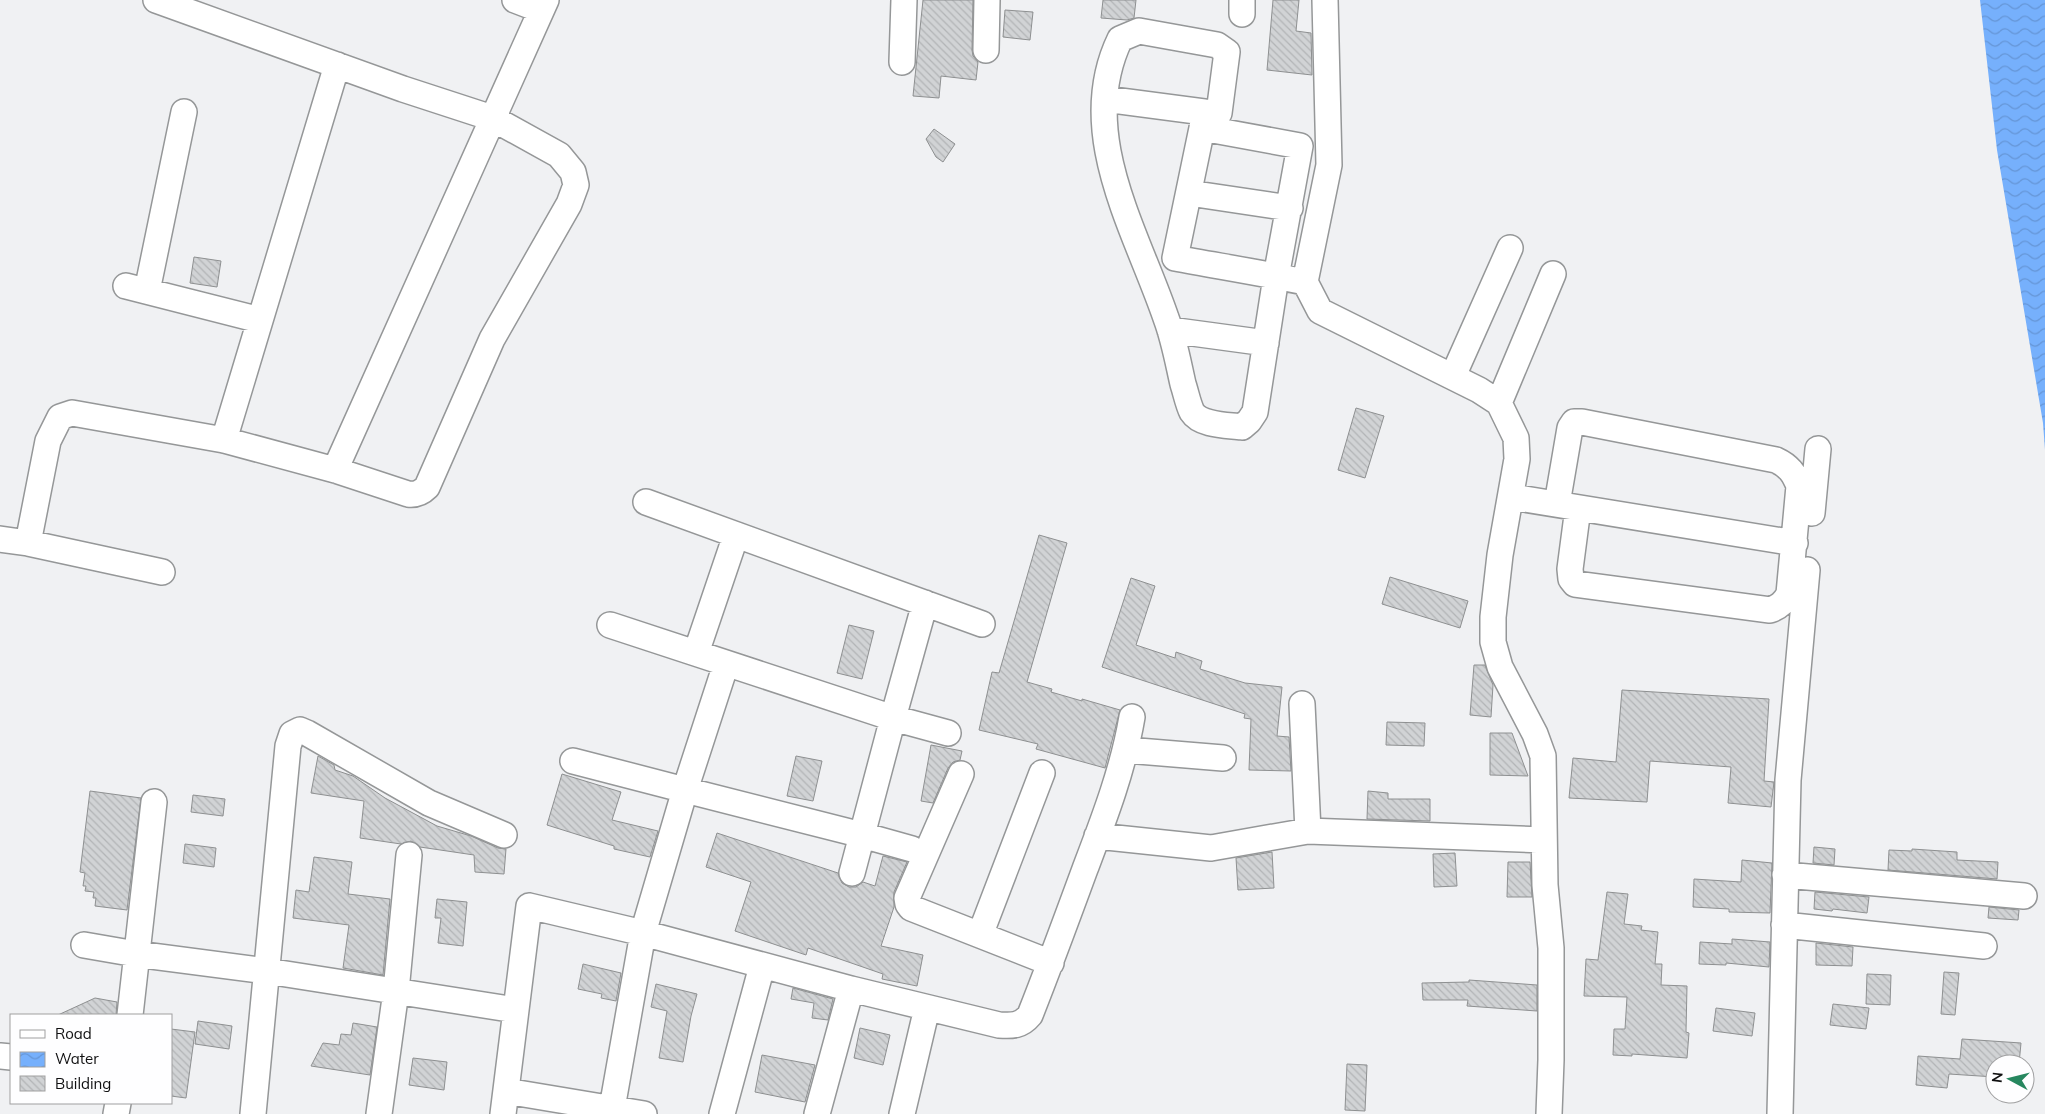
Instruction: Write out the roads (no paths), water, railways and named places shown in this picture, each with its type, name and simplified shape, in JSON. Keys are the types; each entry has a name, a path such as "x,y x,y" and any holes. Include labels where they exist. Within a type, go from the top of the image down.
{"street":[{"path":"28,543 48,441 60,417 72,413 224,440 335,470 408,494 421,493 427,487 492,340 569,204 576,185 573,172 559,156 492,118 156,0"},
{"path":"335,470 543,5 515,0"},
{"path":"902,62 904,0"},
{"path":"986,50 987,0"},
{"path":"1324,0 1328,165 1305,282 1320,311 1452,376 1500,403 1516,438 1517,459 1512,497 1500,555 1493,617 1493,642 1500,667 1535,734 1544,756 1545,884 1551,948 1549,1114"},
{"path":"1203,120 1219,113 1228,52 1217,45 1139,31 1120,39 1115,50 1104,98 1107,147 1112,170 1126,214 1167,319 1193,414 1204,421 1242,427 1255,412 1276,277 1300,146"},
{"path":"224,440 337,65"},
{"path":"1104,98 1203,120 1300,146 1328,157"},
{"path":"184,112 136,288 260,320"},
{"path":"1175,258 1203,120"},
{"path":"1189,192 1290,208"},
{"path":"1452,376 1510,248"},
{"path":"1149,274 1175,258 1305,282"},
{"path":"1500,403 1553,274"},
{"path":"1170,330 1266,342"},
{"path":"1574,422 1771,459 1785,465 1794,474 1800,486 1789,594 1778,608 1770,610 1576,584 1570,579 1567,506 1570,428 1574,422"},
{"path":"1780,1114 1788,780 1818,449"},
{"path":"1512,497 1795,543"},
{"path":"646,502 982,624"},
{"path":"696,654 736,534"},
{"path":"0,539 28,543 162,572"},
{"path":"852,873 925,603"},
{"path":"610,625 893,718 948,734"},
{"path":"611,1111 643,933 685,790 726,664"},
{"path":"1302,704 1308,831"},
{"path":"644,1114 505,1102 529,906 643,933 850,989 999,1026 1013,1026 1021,1023 1030,1015 1051,963 1115,788 1126,750 1132,717"},
{"path":"254,1114 288,746 292,734 300,730 307,733 429,803 504,835"},
{"path":"1126,750 1223,758"},
{"path":"573,760 912,849"},
{"path":"980,935 1042,773"},
{"path":"961,774 907,898 908,904 911,908 1051,963"},
{"path":"130,1014 154,802"},
{"path":"1097,836 1211,848 1308,831 1544,840"},
{"path":"379,1114 396,991 409,855"},
{"path":"1785,875 2024,896"},
{"path":"1784,925 1984,946"},
{"path":"84,945 136,954 267,971 516,1010"},
{"path":"722,1114 762,966"},
{"path":"817,1114 850,989"},
{"path":"902,1114 927,1008"}],"water":[{"path":"1980,0 2045,0 2045,450 2043,423 1997,150"}]}
